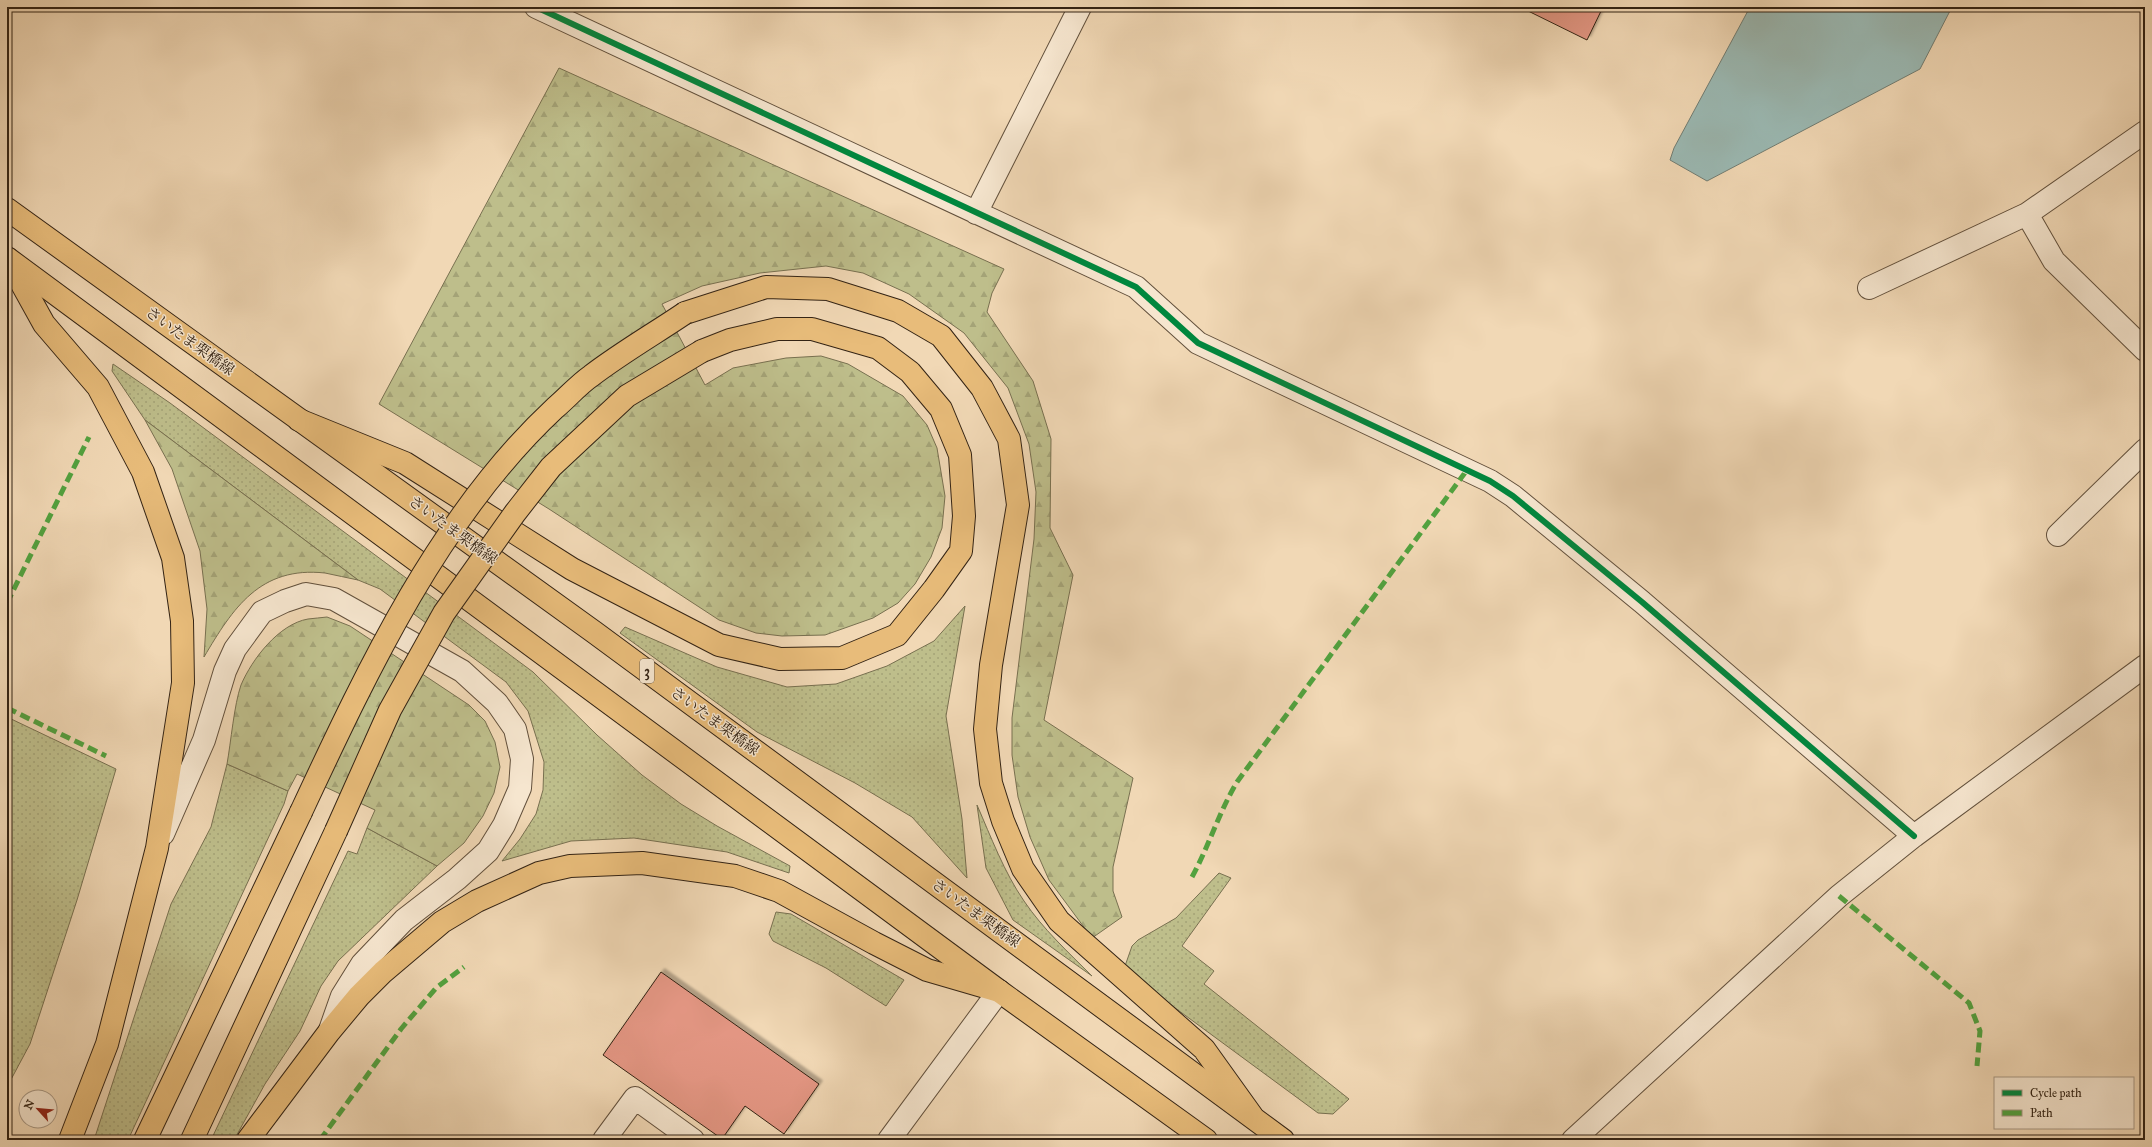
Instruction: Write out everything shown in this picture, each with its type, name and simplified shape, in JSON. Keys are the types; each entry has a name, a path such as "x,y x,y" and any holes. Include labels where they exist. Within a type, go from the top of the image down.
{"main road":[{"name":"さいたま栗橋線","path":"7,209 594,632 1283,1140"},
{"path":"7,258 44,324 98,387 143,472 173,558 182,621 183,683 157,848 107,1044 70,1140"},
{"path":"7,258 999,991 1206,1140"},
{"path":"145,1140 362,683 408,601 476,496 528,434 590,376 685,313 766,287 828,289 898,311 941,336 982,388 1009,439 1018,505 991,665 985,729 991,783 1003,821 1023,869 1059,921 1204,1049 1252,1116"},
{"path":"192,1140 336,831 390,710 444,613 520,508 551,467 627,396 702,351 730,340 777,329 812,329 878,348 910,372 941,409 960,455 964,516 960,551 934,589 897,635 842,658 780,659 719,645 572,569 405,463 300,420"},
{"path":"248,1140 329,1032 359,996 383,972 442,922 477,901 539,873 570,866 642,863 735,876 779,891 927,970 999,991"}],"street":[{"path":"536,7 1136,287 1198,343 1467,470 1512,496 1642,602 1914,836"},
{"path":"976,212 1080,7"},
{"path":"1870,288 2027,214 2145,132"},
{"path":"2027,214 2054,261 2145,350"},
{"path":"2058,535 2145,450"},
{"path":"157,848 204,740 225,670 235,649 262,612 285,601 306,594 334,599 462,671 497,703 515,729 522,759 520,788 504,825 488,851 457,879 404,920 362,964 342,996 329,1032"},
{"path":"1572,1140 1817,915 1914,836 2145,666"},
{"path":"888,1140 999,991"},
{"path":"604,1140 635,1098 692,1140"}],"green space":[{"path":"559,68 1004,269 992,293 987,312 1033,381 1051,439 1050,528 1073,575 1044,720 1133,778 1113,867 1113,891 1122,917 1092,938 1049,880 1030,837 1018,797 1012,755 1012,718 1034,539 1036,492 1029,444 1008,388 964,333 909,294 863,273 826,266 760,273 702,286 662,304 705,385 733,368 786,358 821,356 848,364 903,396 927,425 937,448 945,496 942,528 931,557 915,584 898,603 873,618 825,635 782,636 756,633 719,620 549,509 379,404"},
{"path":"113,364 170,403 533,672 597,735 642,775 681,804 717,826 790,866 789,873 727,852 634,838 571,841 502,861 520,839 536,814 543,790 544,762 528,711 506,682 380,589 358,580 145,420 112,371"},
{"path":"145,420 358,580 325,573 302,573 283,576 266,584 251,594 238,607 226,622 204,657 207,609 200,551 172,469"},
{"path":"965,606 946,716 962,819 967,878 912,817 855,783 757,732 620,633 625,627 717,667 787,687 836,684 887,666 934,641"},
{"path":"327,617 350,626 469,705 485,721 495,742 500,767 494,793 483,816 464,843 437,866 367,828 375,810 297,774 288,791 227,764 241,685 252,664 268,644 287,628 297,622"},
{"path":"7,717 116,769 77,900 30,1044 7,1087"},
{"path":"227,764 288,791 284,804 128,1140 94,1140 171,904 211,827"},
{"path":"977,805 1004,866 1024,901 1048,931 1092,976 1013,920 986,868"},
{"path":"367,828 437,866 338,961 321,986 300,1031 265,1084 234,1140 211,1140 348,851 357,854"},
{"path":"1219,873 1231,878 1182,946 1214,971 1204,984 1349,1099 1333,1114 1318,1113 1148,988 1125,966 1132,946 1138,940 1176,918"},
{"path":"776,912 791,914 904,980 886,1006 826,968 773,941 769,934"}],"water":[{"path":"1750,7 1952,7 1920,69 1707,181 1670,160 1674,148"}],"building":[{"path":"1520,7 1603,7 1587,40"},
{"path":"661,972 819,1084 784,1134 745,1106 722,1139 603,1055"}],"marked path":[{"path":"7,603 89,437"},
{"path":"1192,877 1237,782 1467,470"},
{"path":"7,708 106,756"},
{"path":"1839,896 1969,1003 1980,1031 1977,1066"},
{"path":"320,1140 401,1029 436,988 464,967"}],"cycle path":[{"path":"536,7 1136,287 1198,343 1490,481 1513,496 1642,602 1914,836"}]}
